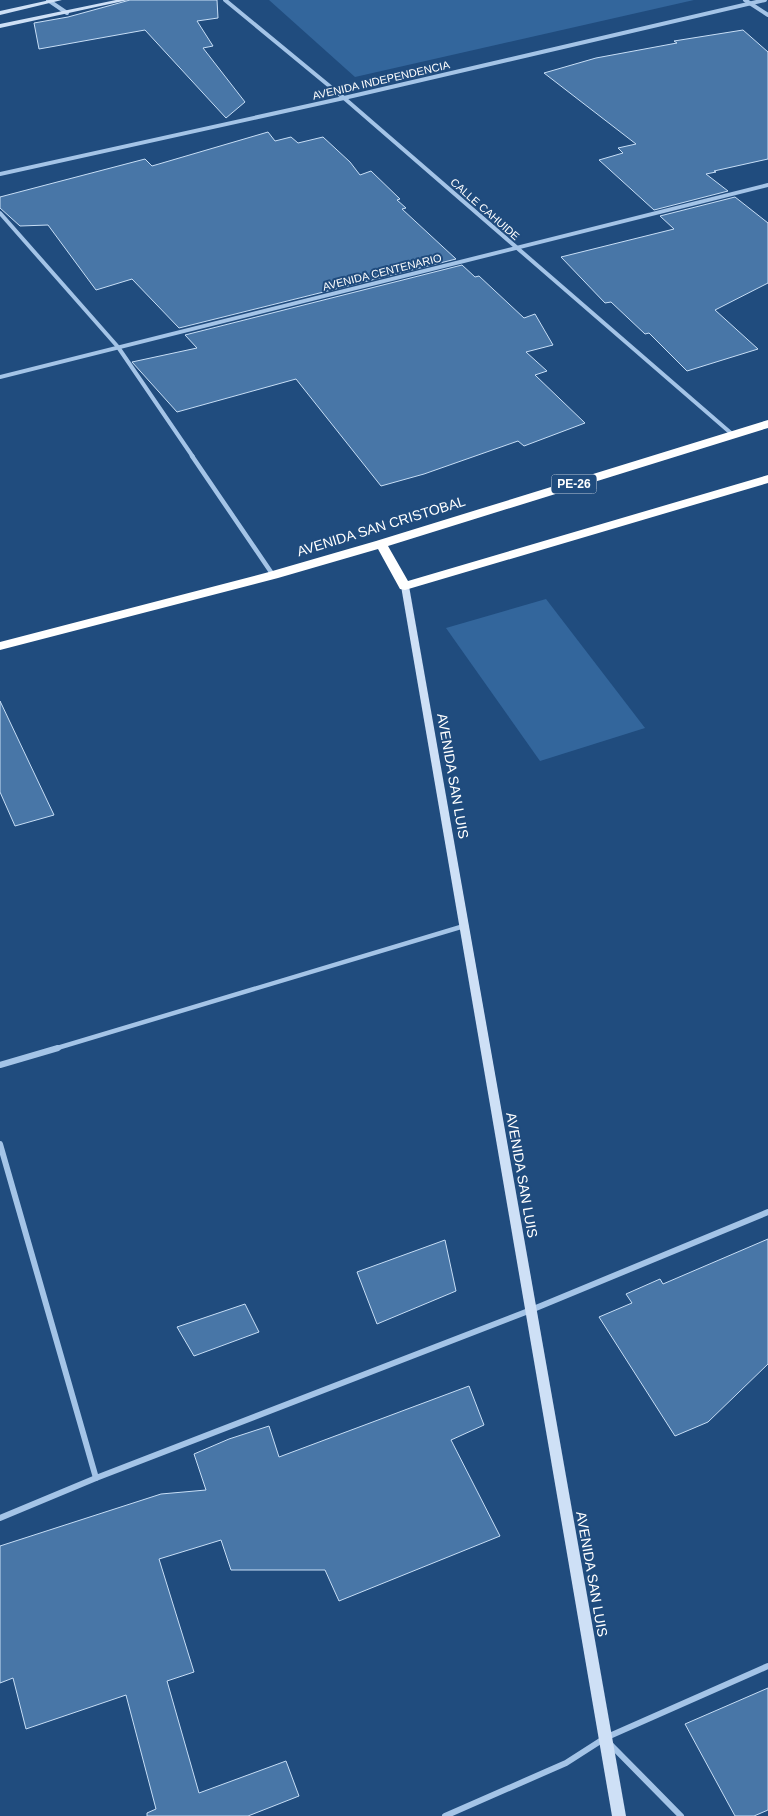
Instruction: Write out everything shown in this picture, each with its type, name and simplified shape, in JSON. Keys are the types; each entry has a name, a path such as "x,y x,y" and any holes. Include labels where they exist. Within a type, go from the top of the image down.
{"highway":[{"name":"AVENIDA SAN CRISTOBAL","path":"0,646 273,575 381,544 768,424"},
{"path":"405,586 768,479"},
{"name":"AVENIDA SAN LUIS","path":"381,544 405,586"}],"main road":[{"path":"0,13 59,0"},
{"path":"0,26 125,0"},
{"name":"AVENIDA SAN LUIS","path":"405,586 619,1816"}],"street":[{"name":"CALLE CAHUIDE","path":"225,0 344,98 732,434"},
{"path":"744,0 768,15"},
{"name":"AVENIDA INDEPENDENCIA","path":"0,174 344,98 765,0"},
{"path":"49,1 68,13"},
{"name":"AVENIDA CENTENARIO","path":"0,377 768,185"},
{"path":"0,213 118,347 273,575"},
{"path":"0,1065 464,926"},
{"path":"0,1144 96,1478"},
{"path":"0,1518 96,1478 531,1310 768,1212"},
{"path":"445,1816 566,1763 605,1738 768,1666"},
{"path":"605,1738 681,1816"}],"shaded area":[{"path":"269,0 694,0 355,77"},
{"path":"546,599 645,728 540,761 446,628"}],"building":[{"path":"130,0 217,0 218,18 197,21 213,46 203,48 245,102 226,118 145,30 39,49 34,23 68,17"},
{"path":"743,30 768,52 768,159 706,174 728,191 654,210 599,160 623,153 618,148 636,144 544,73 596,58 677,43 674,41"},
{"path":"268,132 275,141 291,137 298,143 323,137 350,162 360,175 371,171 400,199 397,200 406,208 402,209 456,259 179,328 132,279 96,290 48,225 20,226 0,208 0,197 145,159 152,166"},
{"path":"735,197 768,223 768,283 715,310 758,349 687,371 649,333 645,334 611,302 605,303 561,257 674,229 660,216"},
{"path":"462,265 475,277 479,276 524,318 535,314 553,345 526,352 547,371 535,375 585,423 524,446 518,441 424,474 381,486 296,379 177,412 132,362 197,348 185,335"},
{"path":"0,701 54,815 15,826 0,792"},
{"path":"768,1239 768,1364 708,1422 675,1436 599,1317 632,1303 626,1294 660,1279 663,1284"},
{"path":"445,1240 456,1291 377,1324 357,1272"},
{"path":"245,1304 259,1332 194,1356 177,1327"},
{"path":"469,1386 484,1425 451,1440 500,1536 339,1601 325,1570 231,1570 221,1540 159,1559 194,1672 167,1681 199,1793 286,1761 299,1796 248,1816 147,1816 147,1813 156,1809 126,1695 26,1729 13,1678 0,1683 0,1546 161,1494 206,1490 194,1454 229,1439 269,1426 279,1457"},
{"path":"768,1688 768,1810 754,1816 735,1816 685,1724"}]}
